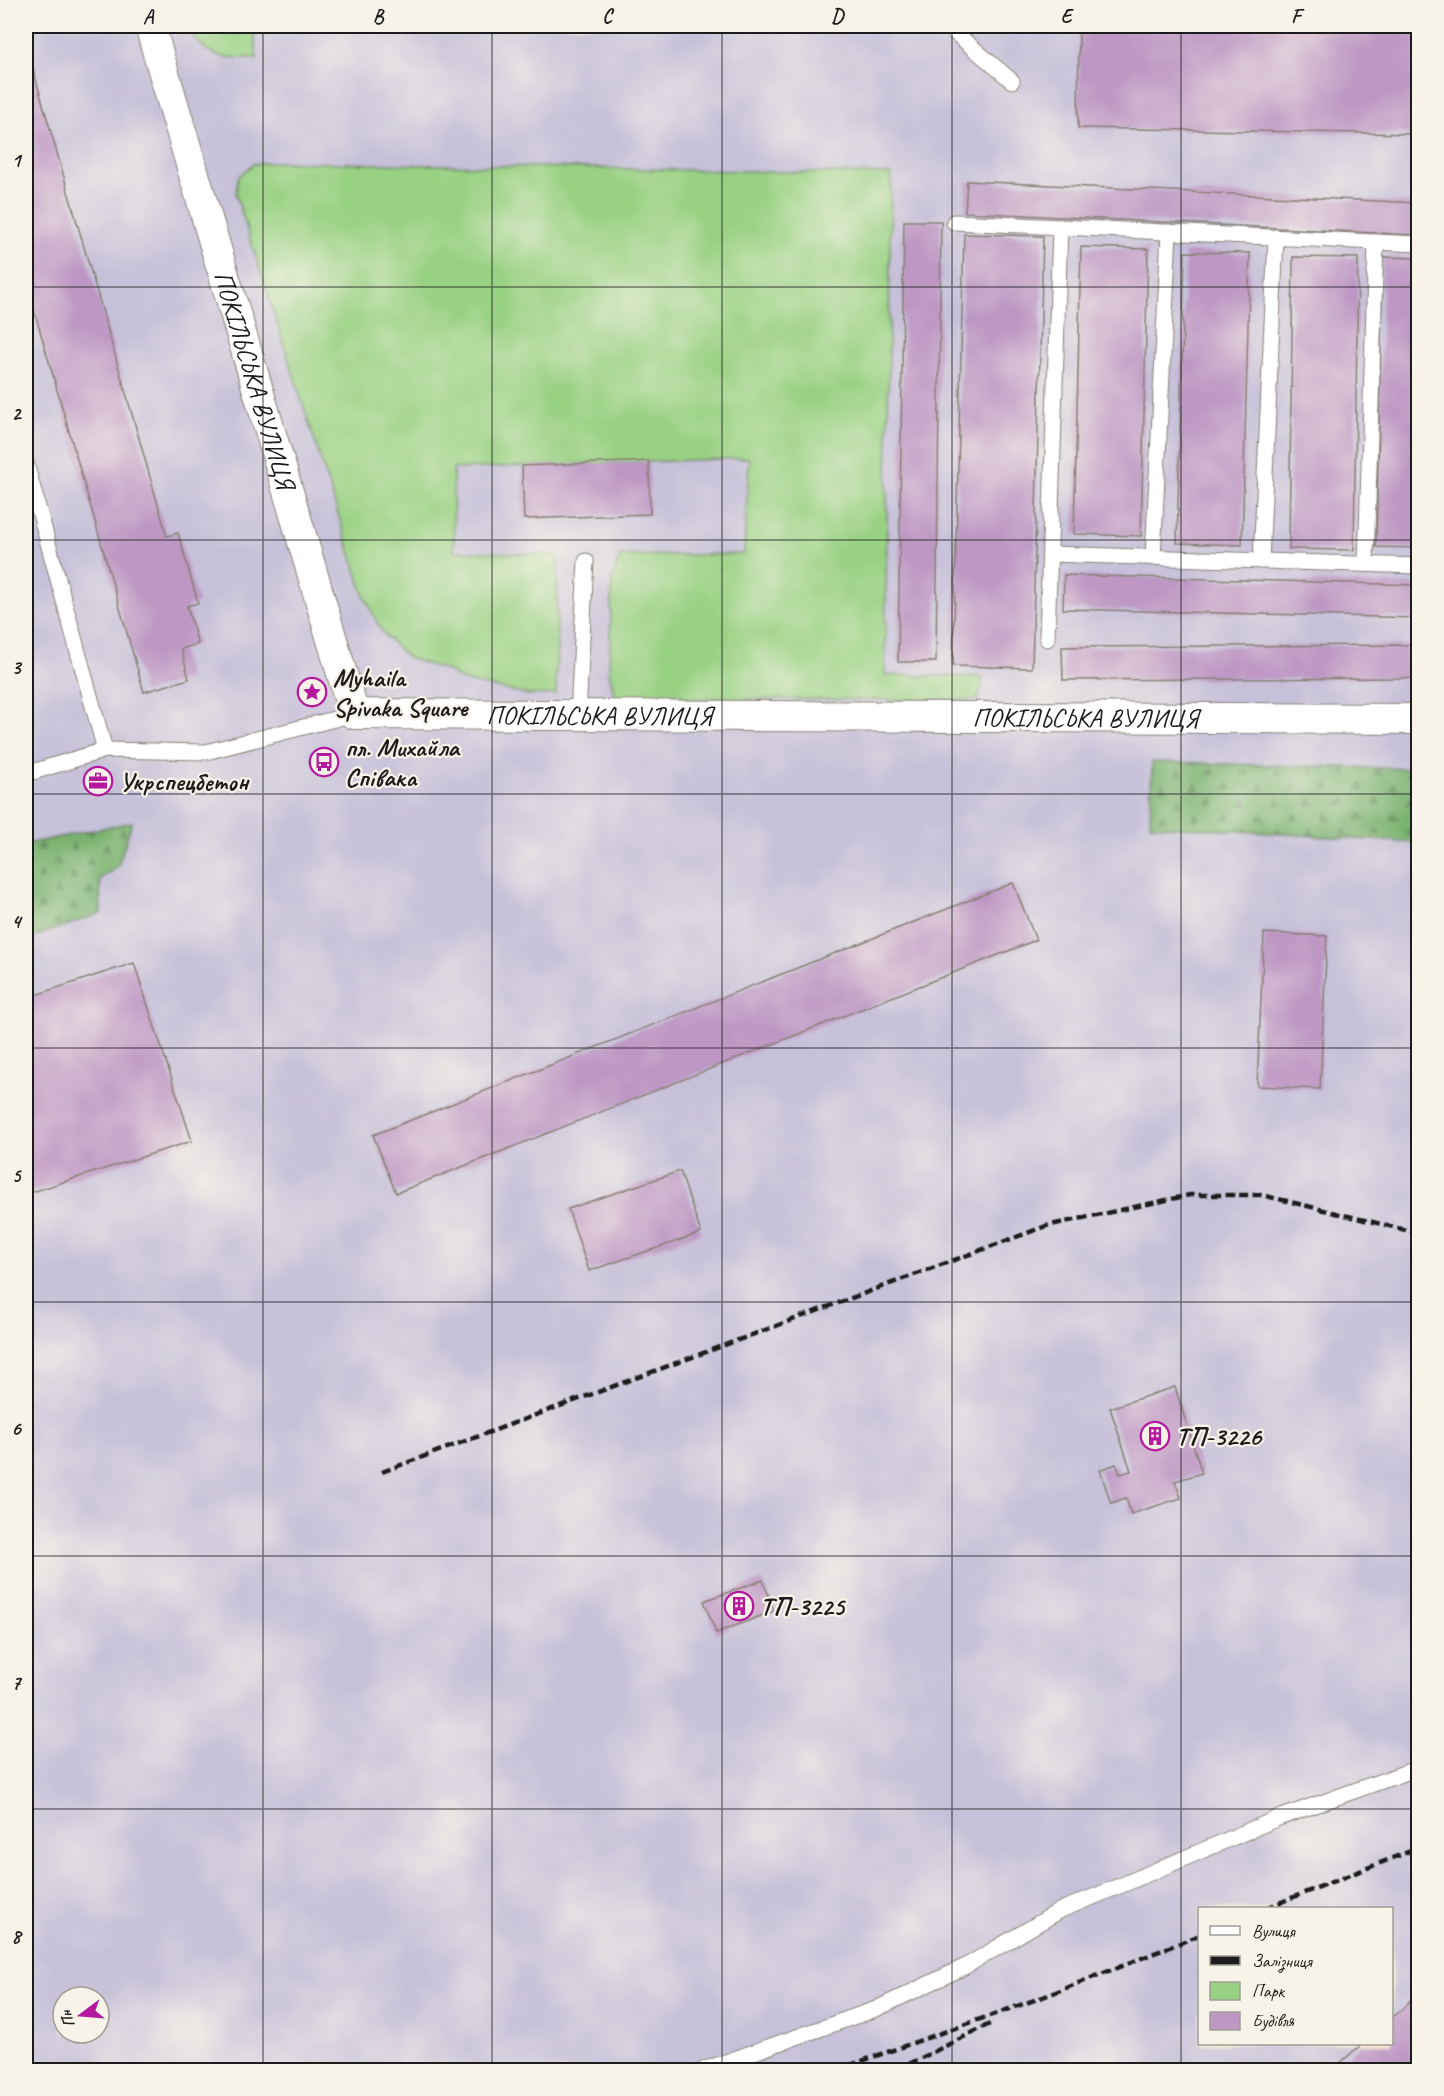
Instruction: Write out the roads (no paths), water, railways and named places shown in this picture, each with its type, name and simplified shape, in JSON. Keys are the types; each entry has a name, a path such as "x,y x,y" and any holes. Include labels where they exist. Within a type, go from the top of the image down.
{"street":[{"name":"ПОКІЛЬСЬКА ВУЛИЦЯ","path":"150,26 354,714 1419,718"}],"lane":[{"path":"946,26 1012,81"},
{"path":"954,222 1419,244"},
{"path":"1047,639 1060,226"},
{"path":"1153,558 1169,232"},
{"path":"1261,561 1276,237"},
{"path":"1366,564 1376,242"},
{"path":"26,463 105,750"},
{"path":"1050,554 1419,566"},
{"path":"578,715 586,561"},
{"path":"26,774 105,750 206,752 354,714"},
{"path":"703,2070 876,2009 966,1966 1061,1910 1276,1819 1419,1768"}],"railway":[{"path":"382,1472 1046,1226 1190,1195 1262,1195 1418,1233"},
{"path":"1269,1907 1418,1848"},
{"path":"836,2070 1043,1997 1198,1936"},
{"path":"897,2070 992,2023"}],"place":[{"name":"Myhaila Spivaka Square","path":"312,692"},
{"name":"пл. Михайла Співака","path":"324,762"},
{"name":"Укрспецбетон","path":"98,781"},
{"name":"ТП-3226","path":"1155,1436"},
{"name":"ТП-3225","path":"739,1606"}]}
